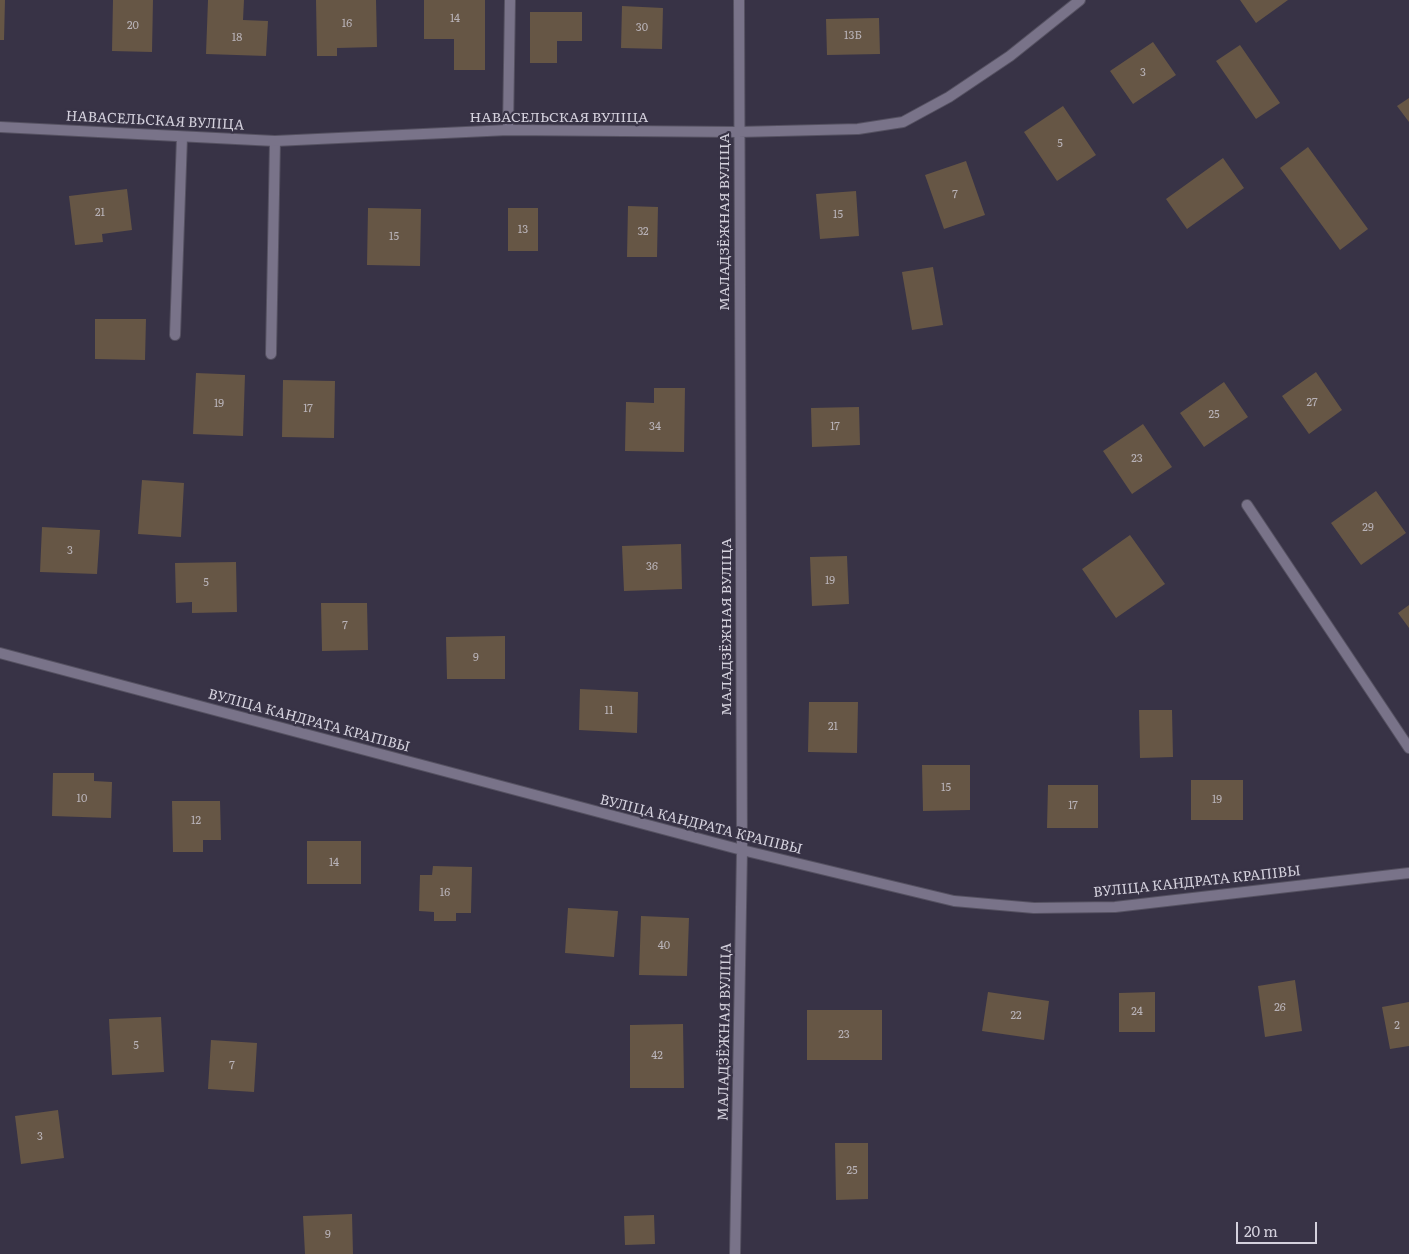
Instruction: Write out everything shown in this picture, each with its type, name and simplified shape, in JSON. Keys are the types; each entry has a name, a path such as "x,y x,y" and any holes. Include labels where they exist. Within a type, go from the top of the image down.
{"street":[{"path":"508,130 510,0"},
{"name":"МАЛАДЗЁЖНАЯ ВУЛІЦА","path":"735,1254 742,850 739,0"},
{"name":"НАВАСЕЛЬСКАЯ ВУЛІЦА","path":"0,127 275,141 508,130 738,132 858,129 903,122 950,96 1010,56 1080,0"},
{"path":"175,336 182,137"},
{"path":"271,354 275,141"},
{"path":"1246,506 1409,748"},
{"name":"ВУЛІЦА КАНДРАТА КРАПІВЫ","path":"0,653 742,850 954,901 1034,908 1115,907 1409,873"}],"building":[{"path":"0,0 5,0 4,40 0,40"},
{"path":"113,0 153,0 152,52 112,51"},
{"path":"208,0 244,0 243,20 268,21 266,56 206,54"},
{"path":"316,0 376,0 377,47 337,48 337,56 317,56"},
{"path":"424,0 485,0 485,70 454,70 454,39 424,39"},
{"path":"1240,0 1288,0 1256,23"},
{"path":"622,6 663,8 662,49 621,48"},
{"path":"530,12 582,12 582,41 557,41 557,63 530,63"},
{"path":"879,18 880,54 827,55 826,19"},
{"path":"1153,42 1176,75 1133,104 1110,71"},
{"path":"1240,45 1280,103 1256,119 1216,61"},
{"path":"1409,98 1409,122 1397,106"},
{"path":"1063,106 1096,155 1057,181 1024,132"},
{"path":"1308,147 1368,229 1340,250 1280,168"},
{"path":"1223,158 1244,188 1187,229 1166,199"},
{"path":"966,161 985,215 944,229 925,175"},
{"path":"127,189 132,230 102,234 103,242 75,245 69,196"},
{"path":"856,191 859,236 820,239 816,194"},
{"path":"628,206 658,207 657,257 627,257"},
{"path":"368,208 421,209 420,266 367,265"},
{"path":"508,208 538,208 538,251 508,251"},
{"path":"933,267 943,325 912,330 902,272"},
{"path":"95,319 146,319 145,360 95,359"},
{"path":"1316,372 1342,410 1309,434 1282,396"},
{"path":"196,373 245,375 243,436 193,434"},
{"path":"283,380 335,381 334,438 282,437"},
{"path":"1224,382 1248,417 1204,447 1180,413"},
{"path":"654,388 685,388 684,452 625,451 626,402 654,403"},
{"path":"859,407 860,445 812,447 811,408"},
{"path":"1143,424 1172,467 1132,494 1103,451"},
{"path":"142,480 184,483 181,537 138,534"},
{"path":"1376,491 1406,533 1361,565 1331,523"},
{"path":"42,527 100,530 97,574 40,572"},
{"path":"1130,535 1165,584 1116,618 1082,569"},
{"path":"681,544 682,589 624,591 622,546"},
{"path":"847,556 849,604 812,606 810,557"},
{"path":"236,562 237,612 192,613 192,602 176,603 175,563"},
{"path":"321,603 367,603 368,650 322,651"},
{"path":"1409,605 1409,628 1398,613"},
{"path":"505,636 505,679 447,679 446,637"},
{"path":"580,689 638,692 637,733 579,730"},
{"path":"809,702 858,702 857,753 808,752"},
{"path":"1139,710 1172,710 1173,757 1140,758"},
{"path":"922,765 970,765 970,810 923,811"},
{"path":"53,773 94,773 94,781 112,782 111,818 52,816"},
{"path":"1191,780 1243,780 1243,820 1191,820"},
{"path":"1048,785 1098,785 1098,828 1047,828"},
{"path":"172,801 220,801 221,840 203,840 203,852 173,852"},
{"path":"307,841 361,841 361,884 307,884"},
{"path":"433,866 472,867 471,913 456,913 456,921 434,921 434,912 419,911 420,875 432,875"},
{"path":"568,908 618,911 614,957 565,953"},
{"path":"641,916 689,918 687,976 639,975"},
{"path":"1295,980 1302,1031 1265,1037 1258,986"},
{"path":"988,992 1049,1001 1044,1040 982,1031"},
{"path":"1155,992 1155,1032 1119,1032 1119,993"},
{"path":"1409,1002 1409,1046 1390,1049 1382,1007"},
{"path":"807,1010 882,1010 882,1060 807,1060"},
{"path":"161,1017 164,1072 112,1075 109,1019"},
{"path":"683,1024 684,1088 630,1088 630,1025"},
{"path":"211,1040 257,1043 254,1092 208,1089"},
{"path":"58,1110 64,1158 21,1164 15,1116"},
{"path":"835,1143 868,1143 868,1199 836,1200"},
{"path":"352,1214 353,1254 305,1254 303,1216"},
{"path":"654,1215 655,1244 625,1245 624,1216"}]}
